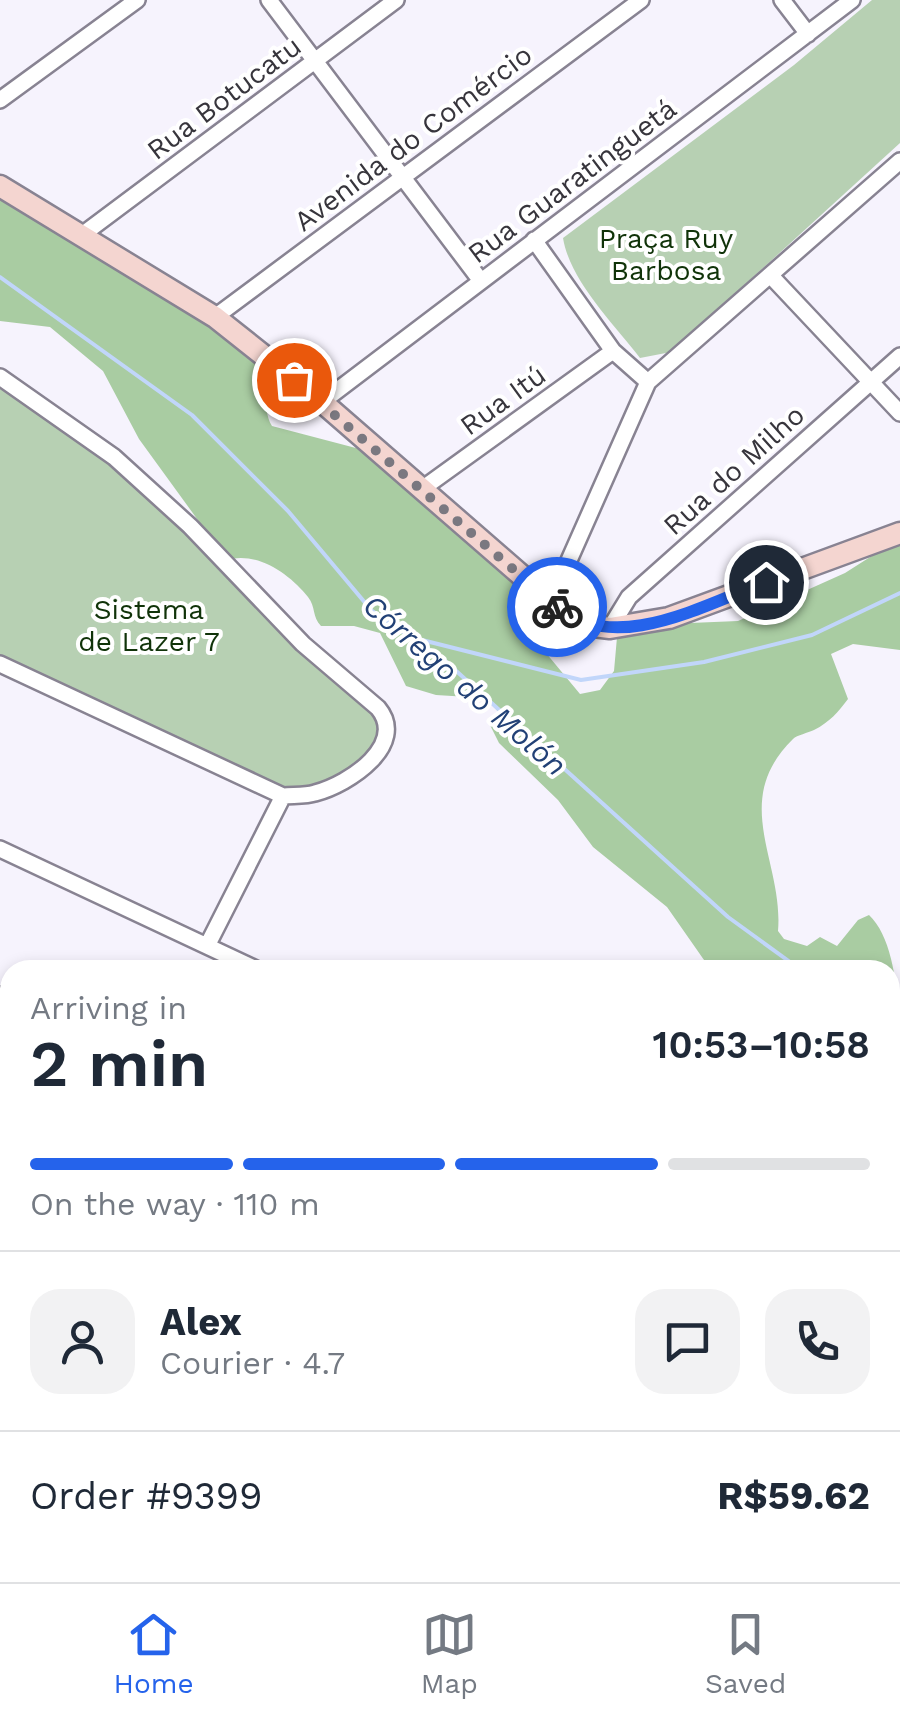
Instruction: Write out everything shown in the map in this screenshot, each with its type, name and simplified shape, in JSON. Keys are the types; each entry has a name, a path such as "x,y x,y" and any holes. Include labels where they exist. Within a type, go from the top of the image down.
{"street":[{"path":"0,100 137,0"},
{"path":"269,0 480,281"},
{"name":"Rua Botucatu","path":"82,236 396,0"},
{"name":"Avenida do Comércio","path":"215,317 641,0"},
{"path":"782,0 808,34"},
{"name":"Rua Guaratinguetá","path":"322,402 852,0"},
{"path":"551,601 648,382 900,161"},
{"path":"0,186 215,317 322,402 551,601 585,625 610,628 670,618 900,533"},
{"path":"534,240 613,350 648,382"},
{"path":"771,276 900,413"},
{"name":"Rua Itú","path":"422,489 613,350"},
{"name":"Rua do Milho","path":"610,628 629,596 900,356"},
{"path":"0,378 114,457 190,526 302,644 378,708 389,721 390,734 380,752 343,780 314,794 284,796 0,664"},
{"path":"207,946 284,796"},
{"path":"0,848 237,960"}],"green space":[{"name":"Praça Ruy Barbosa","path":"872,0 900,0 900,143 671,352 640,358 584,286 563,238 794,65"},
{"path":"0,200 111,251 217,326 260,368 272,426 371,452 452,510 518,589 521,610 517,618 580,694 600,690 614,671 618,626 738,621 845,573 900,538 900,650 853,644 831,654 848,699 825,724 793,739 774,762 764,786 762,809 778,905 778,931 784,939 807,946 820,937 837,946 858,920 869,915 879,928 891,960 704,960 667,907 593,847 558,800 499,743 490,725 512,726 485,698 436,695 406,686 380,633 354,626 321,626 308,597 271,566 236,558 224,561 224,572 208,534 139,439 103,371 50,327 0,321"},
{"name":"Sistema de Lazer 7","path":"0,377 114,457 349,682 390,734 343,780 283,796 0,664"}],"waterway":[{"name":"Córrego do Molón","path":"0,277 192,415 288,511 372,611 443,659 728,917 787,960"},
{"path":"414,638 581,680 704,662 812,635 900,593"}],"way so far":[{"path":"294,380 557,607"}],"route":[{"path":"557,607 585,625 636,626 670,618 766,582"}]}
